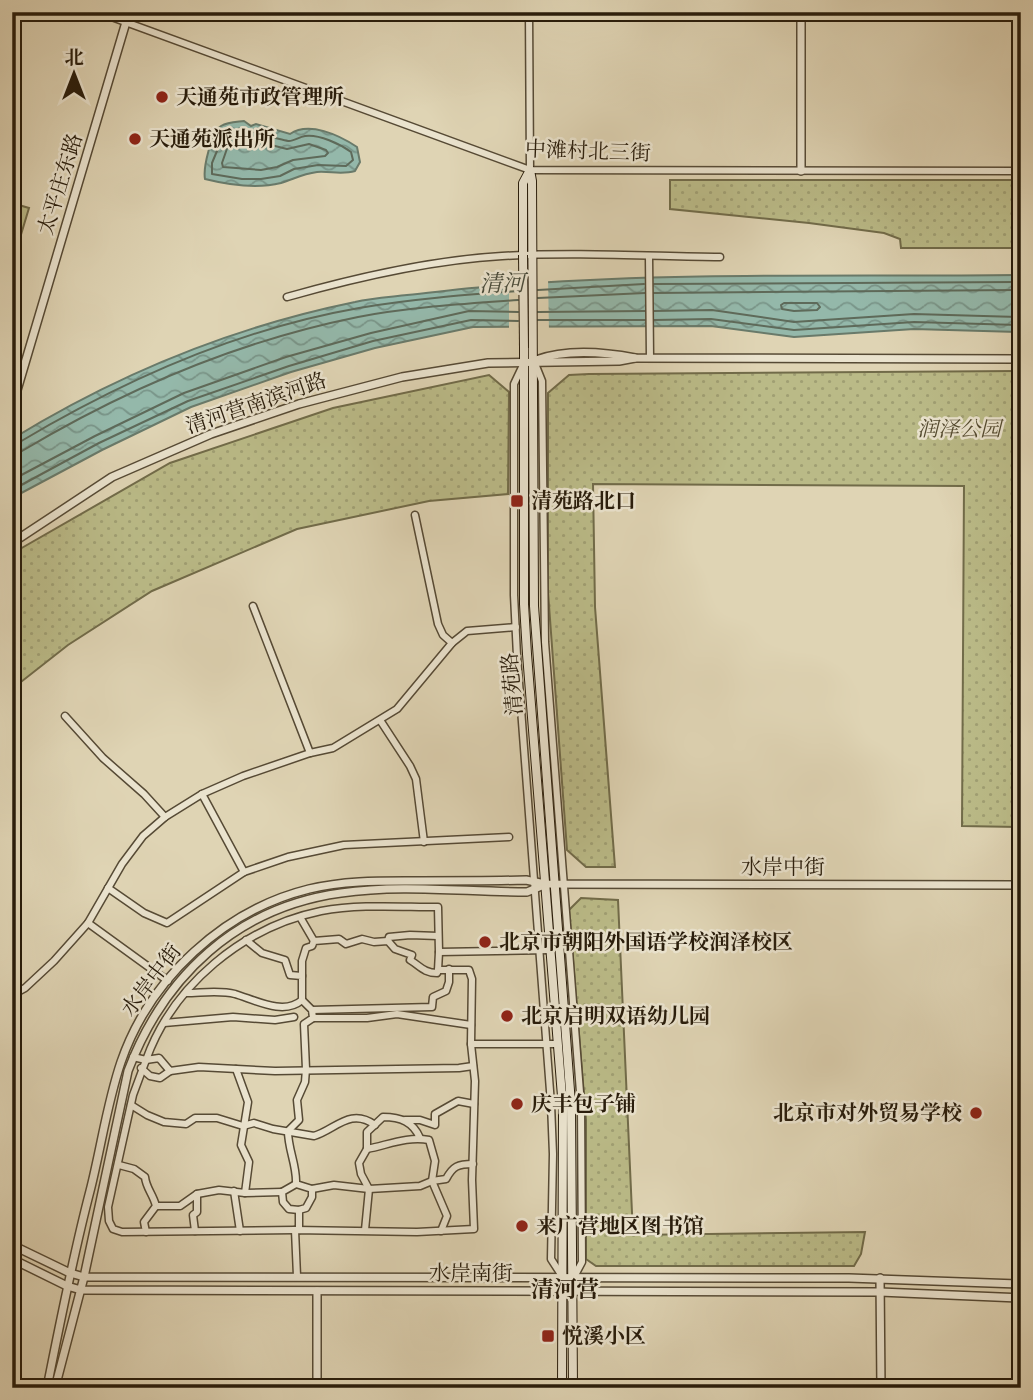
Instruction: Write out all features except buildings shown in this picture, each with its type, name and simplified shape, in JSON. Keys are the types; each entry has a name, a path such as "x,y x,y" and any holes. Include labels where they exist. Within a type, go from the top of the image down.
{"main road":[{"name":"清苑路","path":"530,170 523,183 524,604 564,1110 562,1388"},
{"name":"清苑路","path":"530,170 534,348 534,606 559,884 571,1104 573,1388"}],"street":[{"name":"中滩村北三街","path":"98,12 530,170 1021,171"},
{"name":"太平庄东路","path":"12,407 129,12"},
{"path":"529,12 530,170"},
{"path":"801,12 801,171"},
{"path":"287,296 452,261 533,255 720,257"},
{"path":"649,257 650,358"},
{"path":"534,361 619,361 635,358 1021,359"},
{"path":"524,361 513,384 516,627 547,1044 553,1154 551,1259 563,1276"},
{"name":"清河营南滨河路","path":"12,543 112,477 211,434 299,404 402,377 488,362 534,361"},
{"path":"415,515 438,624 443,635 452,643"},
{"path":"253,606 310,752"},
{"path":"12,995 25,988 54,961 88,923 122,864 143,836 165,817 202,794 243,776 310,752 334,748 380,720 397,709 452,643 467,631 516,627"},
{"path":"65,716 103,758 144,794 165,817"},
{"path":"380,720 410,765 416,779 424,842"},
{"path":"202,794 244,872"},
{"path":"108,888 144,913 167,923 244,872 288,857 344,845 509,837"},
{"name":"水岸中街","path":"47,1388 67,1286 122,1059 147,1007 189,955 227,925 261,905 305,890 359,881 526,880 535,885 1021,885"},
{"name":"水岸中街","path":"55,1388 84,1277 120,1099 133,1057 158,1007 197,961 229,935 287,905 329,895 371,890 527,892 535,885"},
{"path":"388,940 394,949 412,956 410,960 422,970 429,973 449,969 469,970 472,979 471,1044 475,1081 474,1229 122,1232 113,1229 109,1221 108,1207 141,1068 163,1023 208,969 246,940 300,917 322,911 364,906 439,907 438,970"},
{"path":"300,917 314,941"},
{"path":"88,923 168,981"},
{"path":"314,941 340,939 346,944 362,939 374,942 410,935 439,936"},
{"path":"246,940 262,953 285,960 290,975 302,976"},
{"path":"294,1017 299,1003 302,961 306,948 312,946 314,941"},
{"path":"439,952 550,950"},
{"path":"296,1184 296,1170 288,1148 288,1131 299,1120 298,1100 305,1082 304,1024 312,1014 432,1007 433,997 446,991 450,982 449,969"},
{"path":"186,993 234,994 285,1007 299,1003"},
{"path":"299,1003 312,1014 367,1018 397,1014 471,1025"},
{"path":"163,1023 233,1017 275,1020 294,1017 304,1024"},
{"path":"471,1044 558,1044"},
{"path":"133,1057 146,1060 159,1058 170,1071"},
{"path":"141,1068 150,1076 160,1078 170,1071 200,1067 306,1069 473,1066"},
{"path":"236,1069 248,1102 241,1145 249,1162 245,1193"},
{"path":"429,1140 435,1134 435,1114 458,1101 474,1104"},
{"path":"131,1105 164,1122 186,1124 195,1118 217,1118 243,1126 254,1123 314,1136 353,1119 368,1120 375,1125"},
{"path":"365,1230 369,1189 359,1163 367,1149 367,1132 383,1117 398,1117 416,1130 421,1138"},
{"path":"405,1120 421,1120 435,1125"},
{"path":"367,1149 410,1138 429,1140"},
{"path":"429,1140 435,1161 432,1181 447,1216 441,1231"},
{"path":"156,1206 180,1206 197,1194 219,1190 245,1193 282,1192 296,1184 312,1189 334,1185 369,1189 420,1186 446,1179 452,1168 460,1164 473,1164"},
{"path":"119,1165 134,1169 145,1177 146,1186 153,1194 156,1206"},
{"path":"282,1192 283,1202 289,1209 299,1210 306,1208 312,1197 312,1189"},
{"path":"234,1191 240,1231"},
{"path":"195,1231 193,1215 197,1212 197,1194"},
{"path":"146,1231 144,1222 156,1206"},
{"path":"297,1276 299,1210"},
{"name":"水岸南街","path":"12,1245 84,1277 880,1278 1021,1284"},
{"name":"水岸南街","path":"12,1259 80,1290 880,1292 1021,1297"},
{"path":"880,1278 881,1388"},
{"path":"317,1291 317,1388"}],"green space":[{"path":"670,180 1021,180 1021,248 901,248 900,239 884,233 670,209"},
{"path":"12,203 29,208 14,258 12,257"},
{"name":"润泽公园","path":"1021,371 1021,827 962,826 964,486 593,484 595,607 615,867 586,867 567,850 548,592 548,393 569,375 589,374"},
{"path":"489,375 509,392 508,494 429,501 297,529 152,591 68,645 12,689 13,553 170,463 333,408"},
{"path":"581,898 618,900 633,1235 865,1232 861,1254 854,1266 596,1266 586,1259 586,1120 569,910"}],"water":[{"path":"244,121 251,126 256,124 290,134 298,130 315,129 333,134 357,147 360,162 355,171 317,172 272,185 243,186 205,179 205,167 217,130 227,124"},
{"path":"1021,275 1021,332 914,329 794,337 711,326 473,327 375,348 291,372 191,407 12,498 12,439 52,415 135,374 221,339 310,312 355,302 479,287 585,280 710,276"}],"pier":[{"path":"548,278 549,331 509,331 509,281"}],"place":[{"name":"天通苑市政管理所","path":"162,97"},
{"name":"天通苑派出所","path":"135,139"},
{"name":"清苑路北口","path":"517,501"},
{"name":"北京市朝阳外国语学校润泽校区","path":"485,942"},
{"name":"北京启明双语幼儿园","path":"507,1016"},
{"name":"庆丰包子铺","path":"517,1104"},
{"name":"北京市对外贸易学校","path":"976,1113"},
{"name":"来广营地区图书馆","path":"522,1226"},
{"name":"悦溪小区","path":"548,1336"}],"district":[{"name":"清河营","path":"565,1289"}],"water label":[{"name":"清河","path":"502,283"}]}
